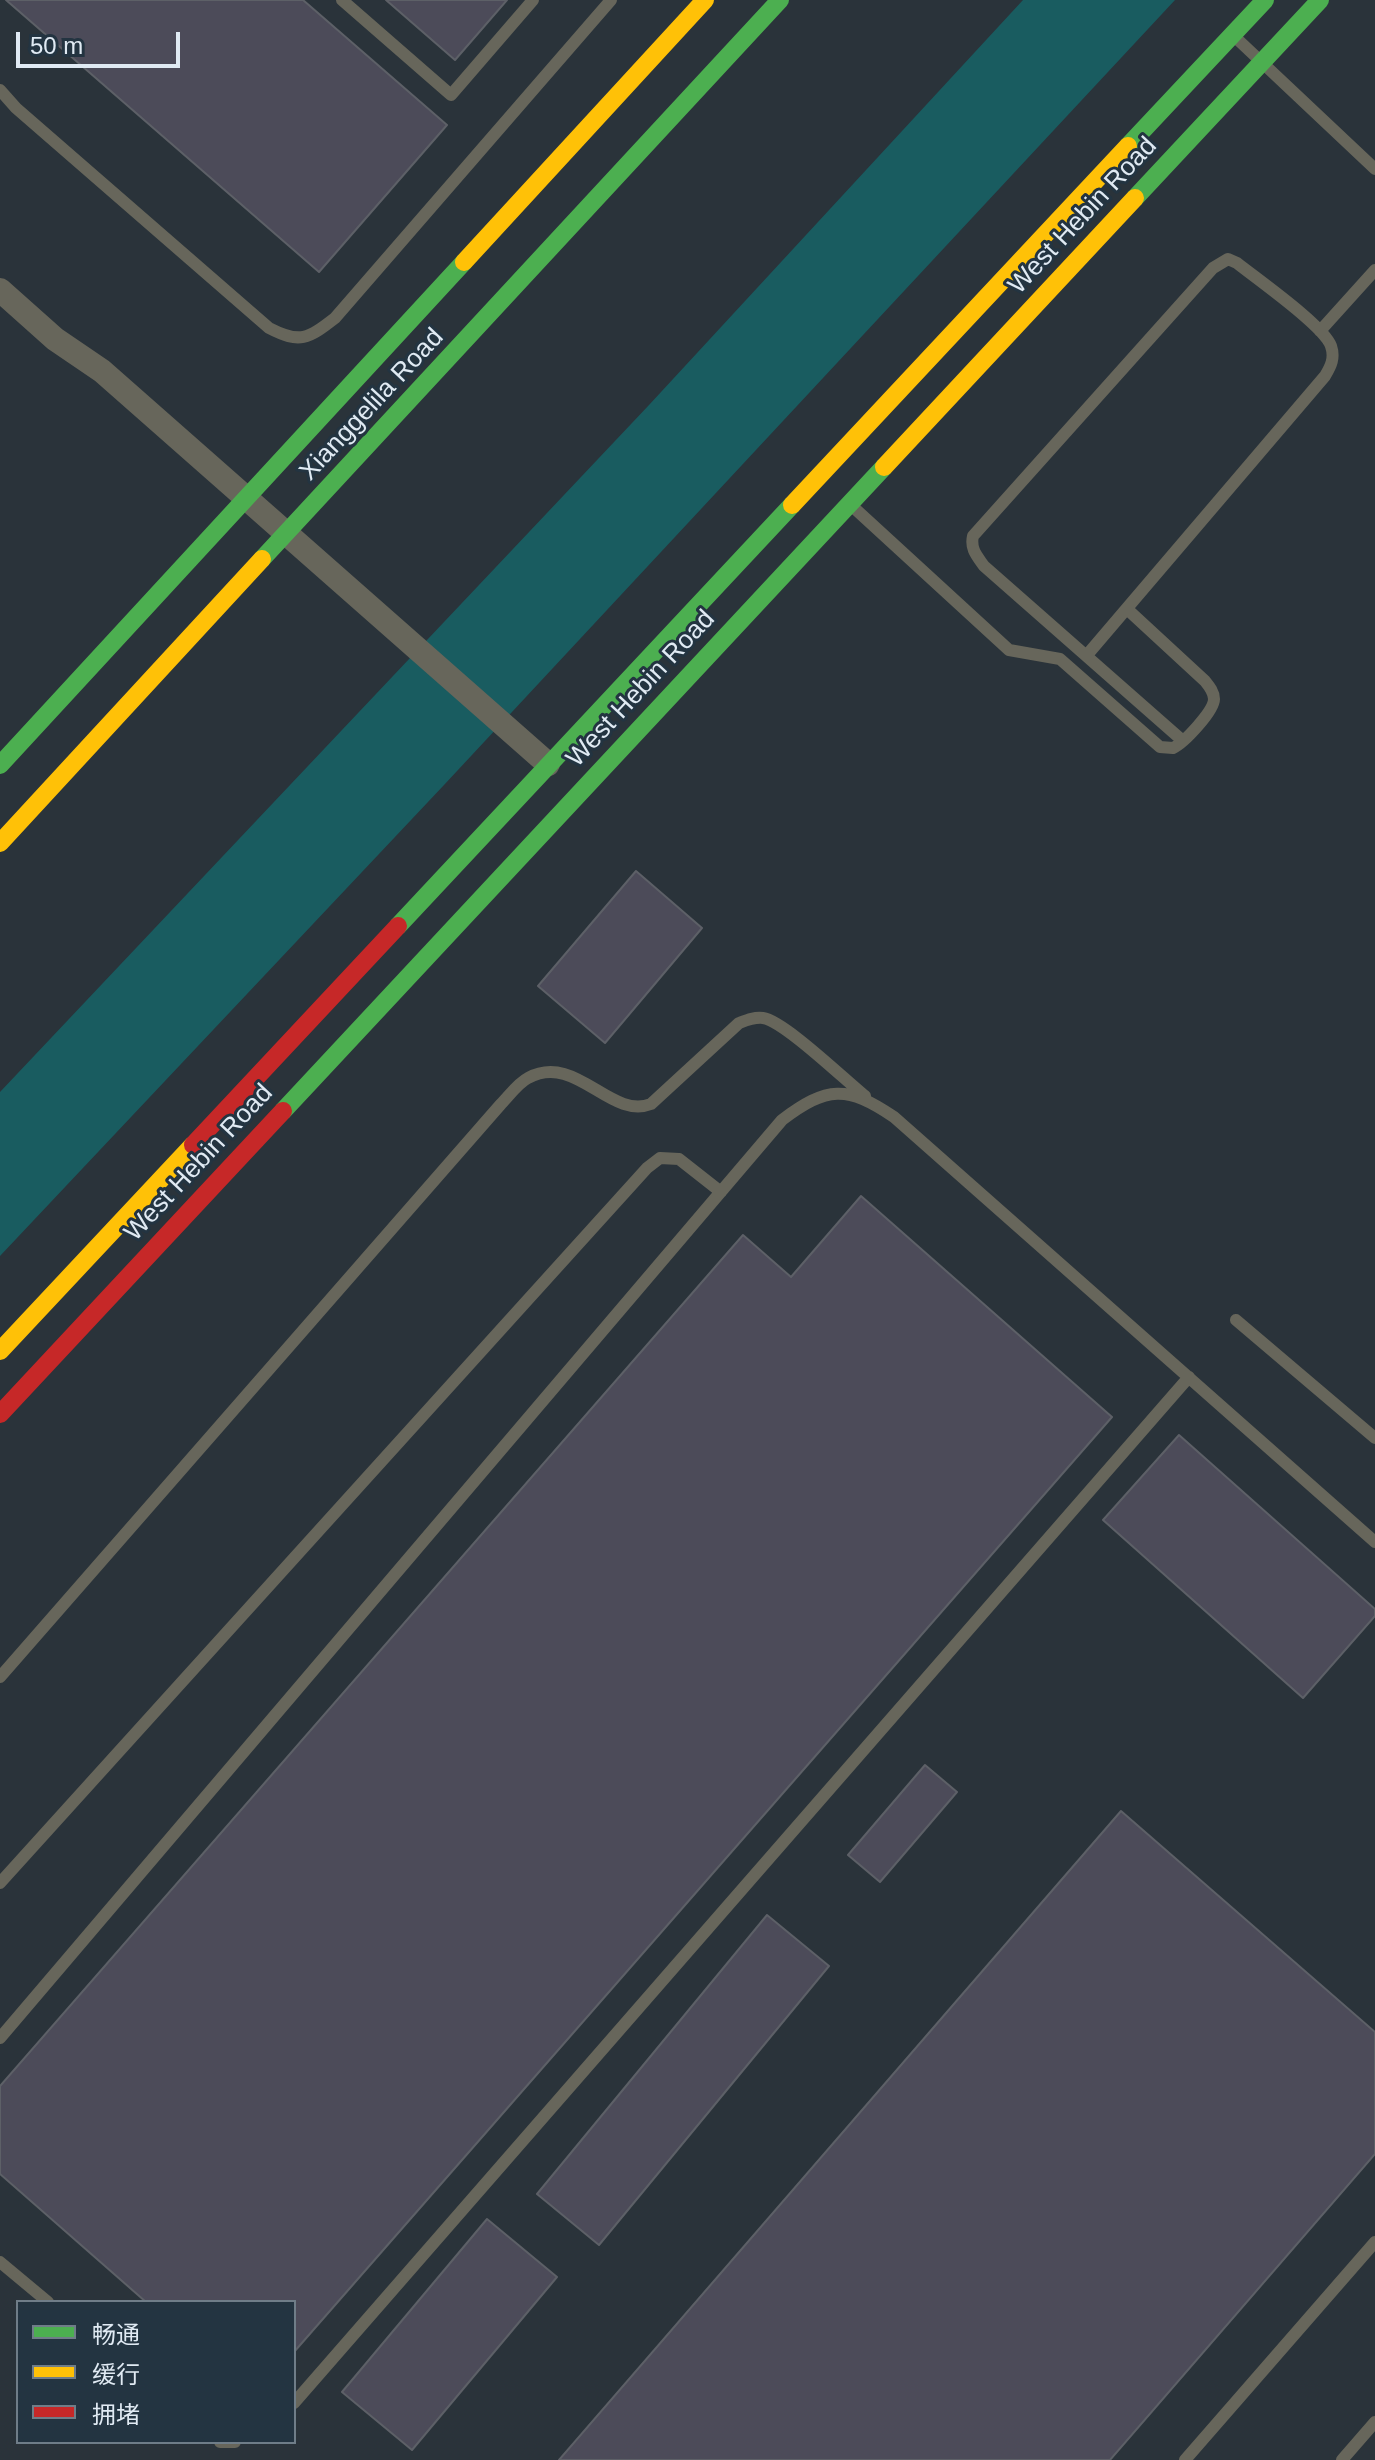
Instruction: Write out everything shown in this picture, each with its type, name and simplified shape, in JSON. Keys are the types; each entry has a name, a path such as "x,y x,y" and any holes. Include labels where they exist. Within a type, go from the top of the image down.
{"street":[{"name":"Xianggelila Road","path":"0,765 705,0"},
{"name":"Xianggelila Road","path":"0,843 780,0"},
{"path":"0,1351 1265,0"},
{"name":"West Hebin Road","path":"0,1414 1320,0"},
{"path":"0,290 55,339 102,371 548,764"}],"lane":[{"path":"342,0 451,95 533,0"},
{"path":"0,90 16,108 269,328 291,339 312,336 335,318 611,0"},
{"path":"1232,35 1375,169"},
{"path":"1087,655 1332,365 1332,350 1320,331 1228,259 1219,263 973,536 971,543 984,566 1183,741"},
{"path":"1320,331 1375,270"},
{"path":"850,504 1009,650 1060,659 1160,747 1173,748 1212,708 1214,698 1205,681 1127,609"},
{"path":"0,1677 527,1078 544,1073 565,1073 591,1084 618,1101 641,1108 651,1104 739,1023 752,1018 766,1018 787,1032 914,1134 1375,1542"},
{"path":"0,2038 782,1120 806,1102 826,1093 868,1100"},
{"path":"0,1883 647,1168 660,1158 679,1159 721,1192"},
{"path":"1236,1320 1375,1438"},
{"path":"296,2401 1189,1377"},
{"path":"1185,2460 1375,2242"},
{"path":"0,2262 46,2300"},
{"path":"1342,2460 1375,2422"}],"water":[{"path":"1023,0 1175,0 444,785 0,1256 0,1092 649,405"}],"building":[{"path":"6,0 303,0 447,125 319,272"},
{"path":"386,0 507,0 455,60"},
{"path":"636,871 702,928 605,1043 538,986"},
{"path":"861,1196 1112,1417 296,2350 296,2300 144,2300 0,2174 0,2086 743,1235 791,1277"},
{"path":"1179,1435 1375,1609 1375,1616 1303,1698 1103,1520"},
{"path":"925,1765 957,1792 880,1882 848,1855"},
{"path":"1121,1811 1375,2032 1375,2154 1110,2460 559,2460"},
{"path":"767,1915 829,1966 599,2245 537,2194"},
{"path":"487,2219 557,2277 412,2450 342,2392"}],"traffic: fast":[{"path":"262,559 780,0"},
{"path":"1128,146 1265,0"},
{"path":"1135,198 1320,0"},
{"path":"0,765 464,262"},
{"path":"283,1111 884,467"},
{"path":"398,926 792,505"}],"traffic: slow":[{"path":"464,262 705,0"},
{"path":"792,505 1128,146"},
{"path":"884,467 1135,198"},
{"path":"0,843 262,559"},
{"path":"0,1351 193,1145"}],"traffic: jam":[{"path":"193,1145 398,926"},
{"path":"0,1414 283,1111"}]}
